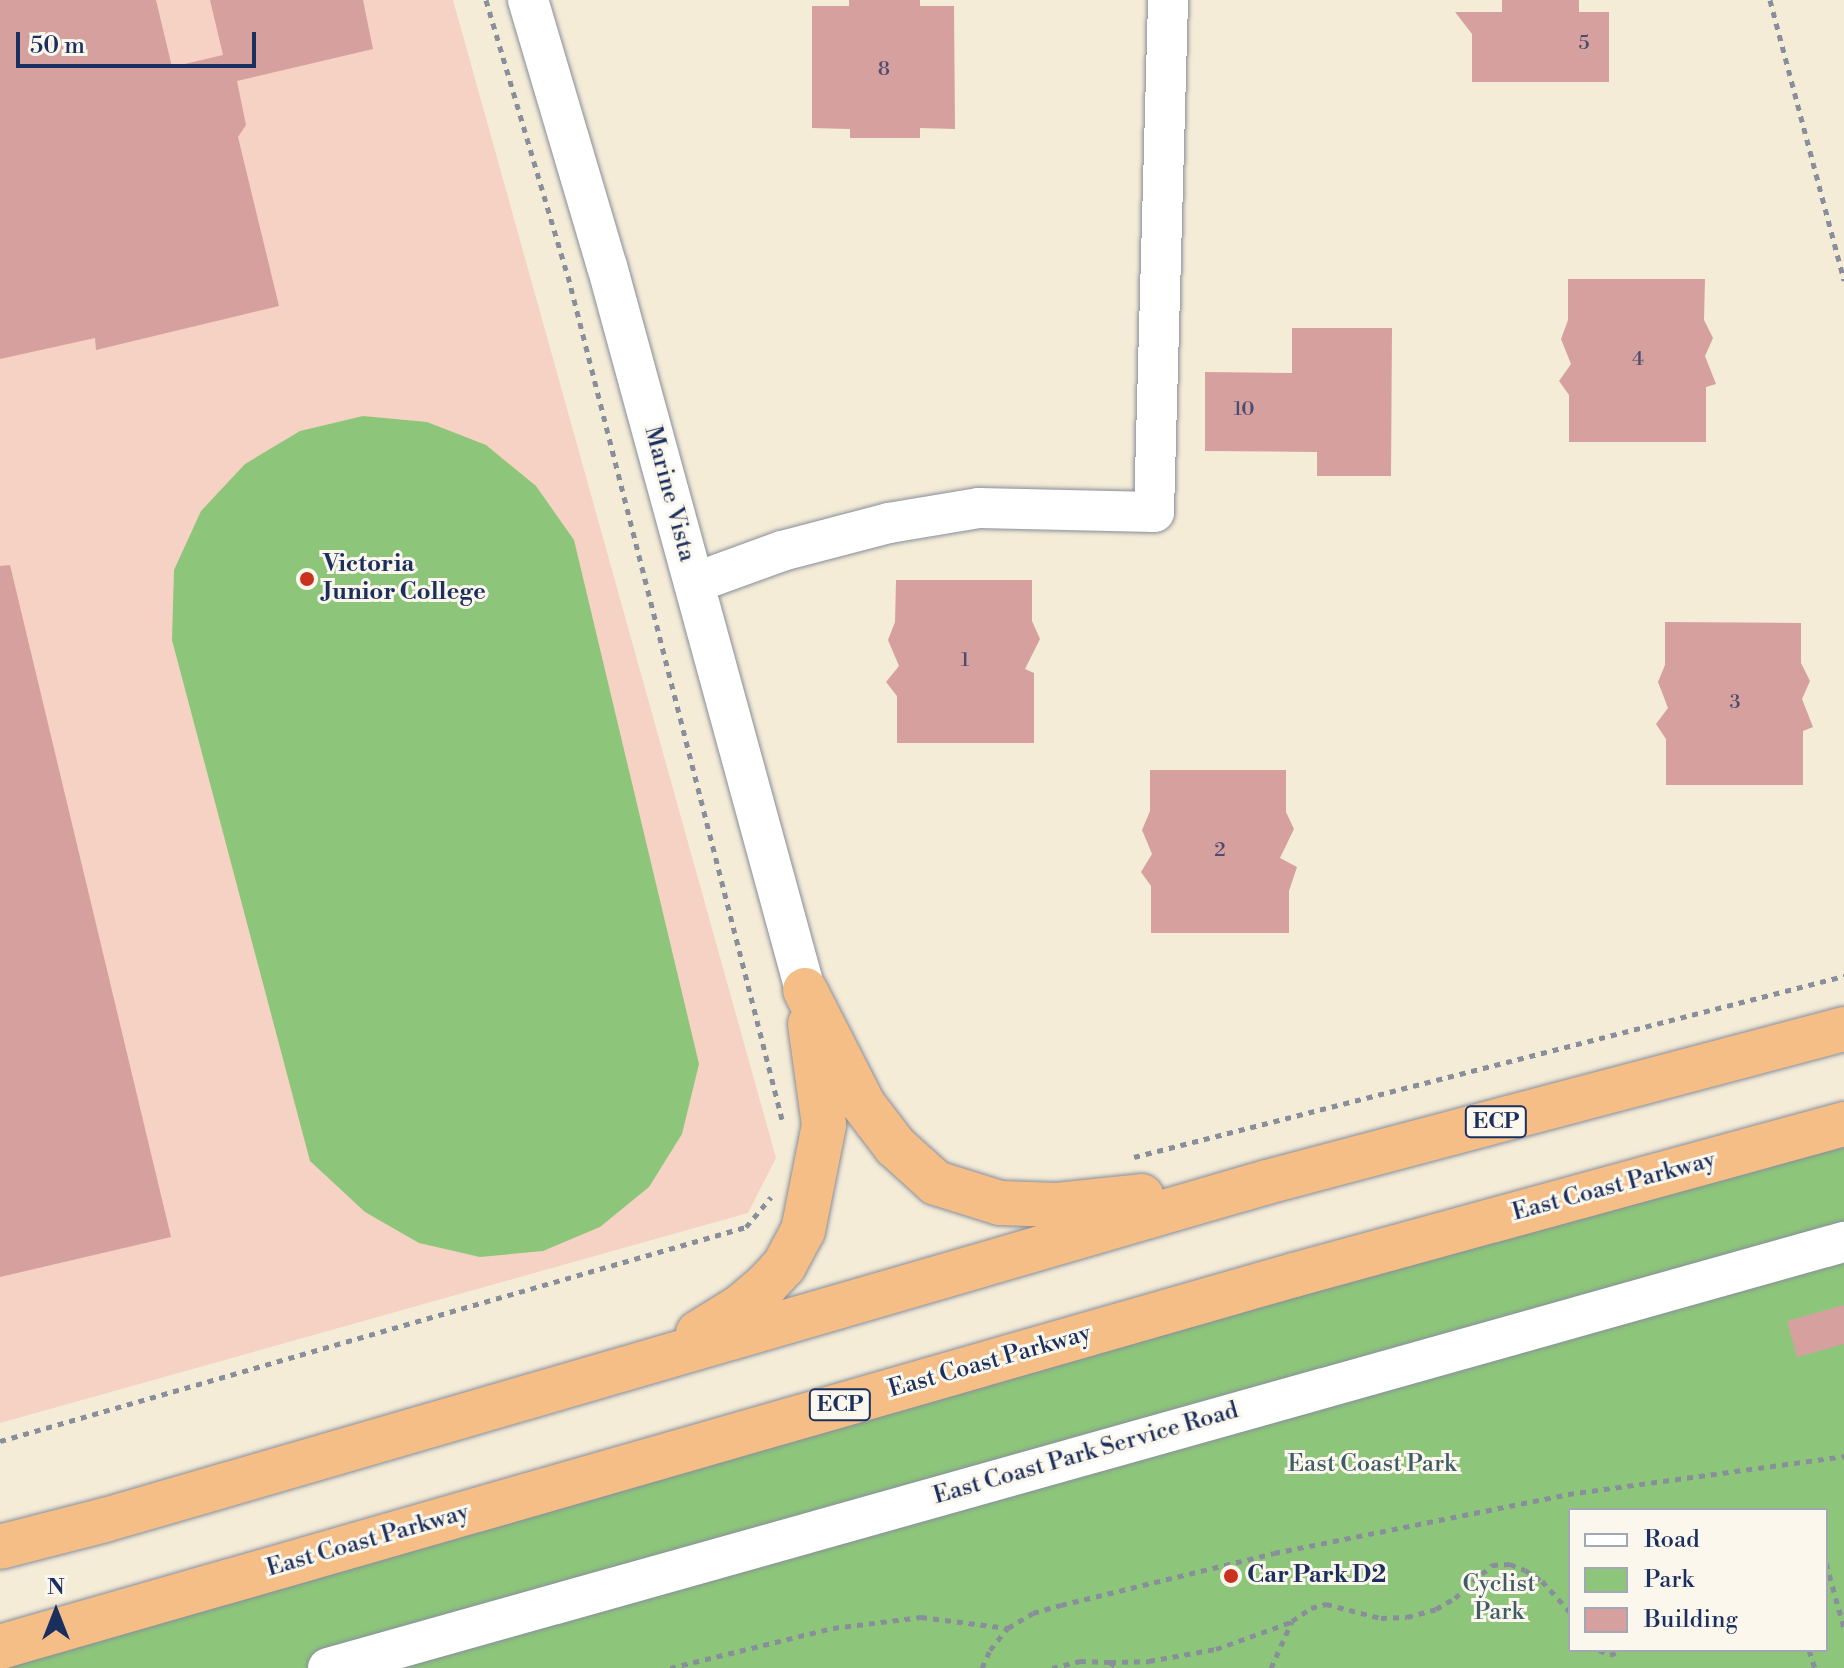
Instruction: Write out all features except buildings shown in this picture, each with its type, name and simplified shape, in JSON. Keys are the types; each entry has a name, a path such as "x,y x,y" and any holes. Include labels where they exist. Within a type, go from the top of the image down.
{"highway":[{"path":"805,990 863,1104 895,1146 936,1183 1000,1203 1057,1205 1267,1182"},
{"path":"654,1360 740,1307 766,1285 784,1266 803,1231 824,1125 805,990"},
{"name":"ECP","path":"0,1547 1267,1182 1844,1029"},
{"name":"East Coast Parkway","path":"0,1647 1294,1275 1844,1124"}],"street":[{"name":"Marine Vista","path":"528,0 607,266 805,990"},
{"path":"694,583 782,551 889,523 979,508 1154,512 1168,0"},
{"name":"East Coast Park Service Road","path":"328,1668 1844,1242"}],"path":[{"path":"486,0 568,276 783,1121"},
{"path":"1770,0 1844,280"},
{"path":"1123,1159 1844,976"},
{"path":"0,1441 746,1227 770,1199 775,1188"},
{"path":"982,1668 990,1650 1008,1628 1033,1613 1290,1550 1568,1494 1844,1456"},
{"path":"1052,1668 1080,1661 1149,1661 1216,1649 1292,1621 1311,1608 1326,1604 1381,1618 1407,1617 1436,1609 1455,1598 1492,1565 1510,1564 1542,1581 1568,1610"},
{"path":"1828,1570 1844,1628"},
{"path":"670,1668 833,1628 921,1617 1008,1628"},
{"path":"1271,1668 1292,1621"},
{"path":"1110,1662 1117,1668"}],"shaded area":[{"name":"Victoria Junior College","path":"0,0 453,0 776,1158 748,1213 0,1423"}],"green space":[{"path":"363,416 427,422 486,445 536,486 574,540 699,1064 682,1134 649,1187 600,1227 543,1251 480,1257 419,1243 365,1212 310,1161 172,640 174,570 201,511 245,464 300,431"},
{"name":"East Coast Park","path":"1844,1125 1844,1668 0,1668"}],"place":[{"name":"Victoria Junior College","path":"307,579"},
{"name":"Car Park D2","path":"1231,1576"}],"park label":[{"name":"Cyclist Park","path":"1499,1599"}]}
